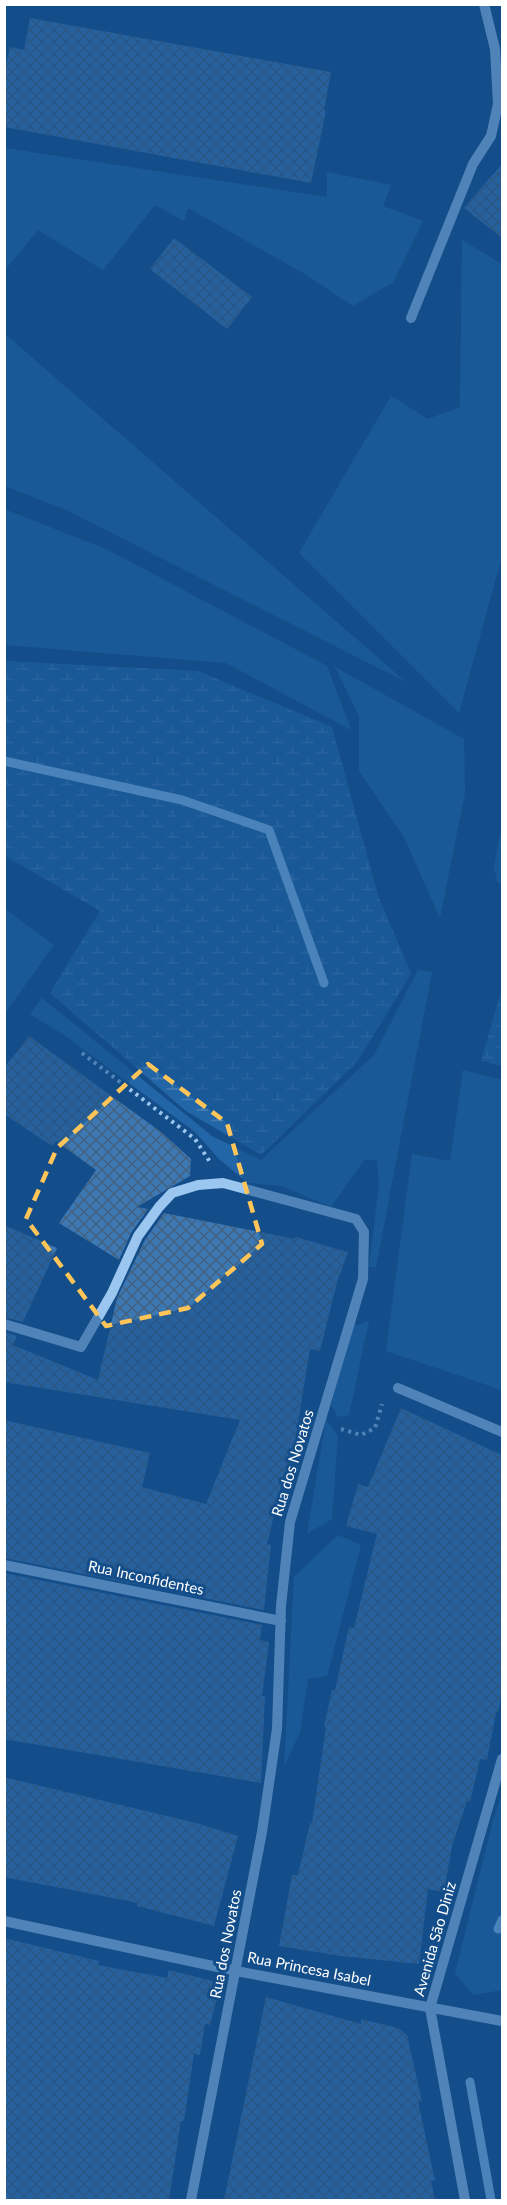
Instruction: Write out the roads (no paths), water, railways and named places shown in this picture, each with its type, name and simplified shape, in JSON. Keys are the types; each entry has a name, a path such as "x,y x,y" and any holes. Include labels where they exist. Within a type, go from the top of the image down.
{"street":[{"path":"411,318 473,164 491,136 498,104 495,49 484,4"},
{"name":"Rua dos Novatos","path":"4,1324 81,1347 112,1293 138,1236 172,1193 198,1185 223,1183 356,1219 364,1232 363,1279 290,1522 281,1621 277,1729 262,1832 237,1971 190,2200"},
{"path":"398,1388 502,1432"},
{"name":"Rua Inconfidentes","path":"4,1565 281,1621"},
{"name":"Avenida São Diniz","path":"465,2200 430,2008 502,1759"},
{"name":"Rua Princesa Isabel","path":"4,1921 237,1971 502,2021"}],"waterway":[{"path":"4,761 182,800 269,830 324,983"},
{"path":"498,1929 502,1920"},
{"path":"470,2082 491,2200"}]}
